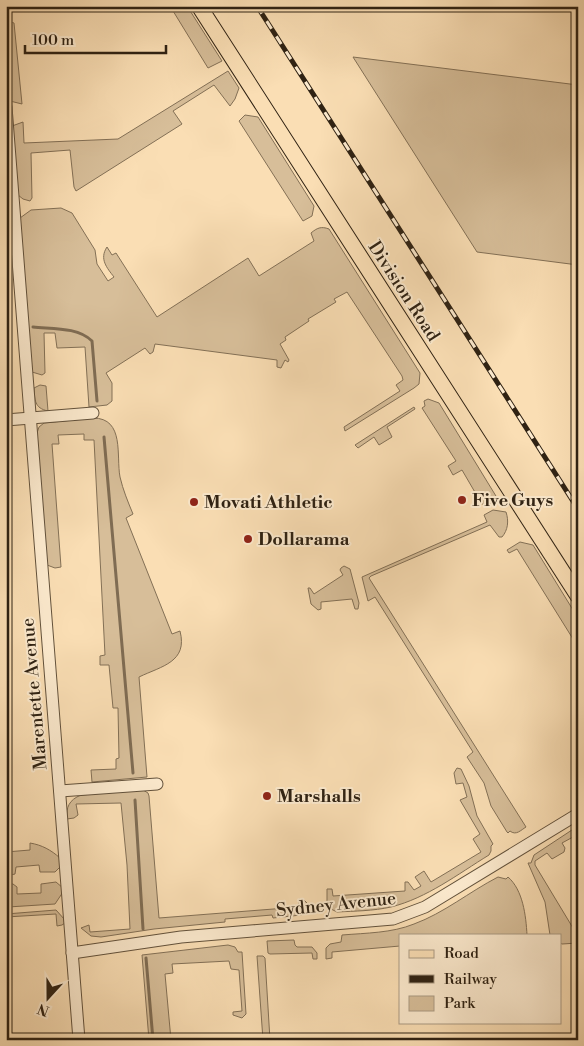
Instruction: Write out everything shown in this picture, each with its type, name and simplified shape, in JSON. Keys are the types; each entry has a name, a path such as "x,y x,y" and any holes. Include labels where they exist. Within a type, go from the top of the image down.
{"main road":[{"name":"Division Road","path":"199,6 578,596"}],"street":[{"name":"Marentette Avenue","path":"6,107 79,1040"},
{"path":"6,420 93,413"},
{"path":"60,791 158,784"},
{"name":"Sydney Avenue","path":"72,953 180,937 392,919 425,907 578,814"}],"green space":[{"path":"170,6 187,6 222,61 208,68"},
{"path":"14,23 22,104 10,101 6,24"},
{"path":"353,57 578,85 578,265 477,252"},
{"path":"228,71 239,88 230,106 214,85 173,111 182,124 76,191 70,150 31,153 32,198 30,201 18,195 12,126 23,122 24,143 118,139"},
{"path":"245,115 258,117 314,206 312,216 303,221 239,121"},
{"path":"61,208 72,213 95,250 97,264 108,281 114,277 104,259 107,247 112,255 116,253 157,317 248,258 259,276 314,241 311,233 315,230 321,228 329,229 420,373 419,384 345,431 344,427 400,391 396,385 403,380 347,292 334,299 336,302 308,319 309,321 285,337 286,340 280,344 289,360 288,362 285,360 281,368 277,367 277,360 155,344 153,352 150,354 145,348 106,373 112,383 112,401 107,405 89,407 85,347 57,348 55,333 44,333 45,373 42,375 32,372 20,218 31,210"},
{"path":"40,385 46,386 48,411 40,408 36,403 34,388"},
{"path":"428,399 439,403 499,501 484,506 475,498 476,494 462,470 453,475 448,466 456,461 422,408 425,406 424,401"},
{"path":"414,407 415,409 387,427 392,437 379,445 374,437 358,448 355,445"},
{"path":"93,418 110,424 115,431 120,477 133,514 126,518 172,634 180,631 181,641 180,650 171,662 139,677 147,777 92,782 91,770 116,769 116,759 119,758 118,708 113,708 109,665 100,665 100,656 105,655 94,440 84,440 84,434 58,435 59,444 52,444 61,567 55,568 47,565 37,433 39,427 44,423"},
{"path":"493,510 506,512 507,525 502,537 499,537 490,525 369,578 526,827 514,833 507,832 491,806 484,783 467,757 473,752 375,597 368,601 362,577 487,522 484,515"},
{"path":"520,542 533,545 578,618 578,647 517,549 509,553 507,550"},
{"path":"344,566 350,569 359,603 358,609 355,609 352,599 321,602 321,609 318,610 311,604 308,588 314,594 343,575 340,570"},
{"path":"457,768 461,769 469,786 477,816 493,844 489,855 430,892 404,903 371,910 337,912 330,910 327,902 327,889 332,889 333,896 405,891 405,882 408,882 414,890 421,886 415,877 424,871 431,882 481,852 473,839 480,834 460,800 467,797 463,783 456,784 454,773"},
{"path":"143,790 149,796 159,918 299,907 299,899 303,899 310,906 307,915 305,913 273,918 272,915 225,919 225,922 154,929 101,937 91,936 81,928 89,925 90,932 130,929 127,865 121,803 76,804 78,815 67,819 68,807 74,799 81,795"},
{"path":"578,826 578,843 573,837 562,843 565,848 564,852 552,859 547,853 535,861 535,865 576,933 578,933 578,943 562,944 562,934 550,934 545,902 528,863 531,863 534,855"},
{"path":"30,843 42,847 60,858 61,866 55,872 40,872 39,865 16,867 15,874 6,876 6,852 30,850"},
{"path":"498,877 506,879 508,877 513,882 525,912 527,934 399,934 399,946 332,952 332,958 326,959 326,948 330,944 341,942 342,935 388,931 406,927 436,914"},
{"path":"56,882 63,888 63,892 55,904 8,907 7,883 17,887 17,894 41,893 41,884"},
{"path":"56,910 65,920 65,923 62,925 57,926 56,914 6,917 6,914"},
{"path":"294,940 297,947 312,947 317,953 317,959 313,959 312,953 268,953 267,941"},
{"path":"228,945 235,947 238,952 242,952 246,1014 242,1018 233,1015 233,1012 242,1011 239,970 231,969 229,961 172,964 173,973 165,974 171,1040 149,1040 142,955"},
{"path":"257,956 265,958 270,1040 263,1040"}],"waterway":[{"path":"33,327 72,331 80,333 92,341 97,401"},
{"path":"104,437 133,773"},
{"path":"135,800 143,929"},
{"path":"146,958 153,1040"}],"railway":[{"path":"257,6 578,509"}],"place":[{"name":"Five Guys","path":"462,500"},
{"name":"Movati Athletic","path":"194,502"},
{"name":"Dollarama","path":"248,539"},
{"name":"Marshalls","path":"267,796"}]}
